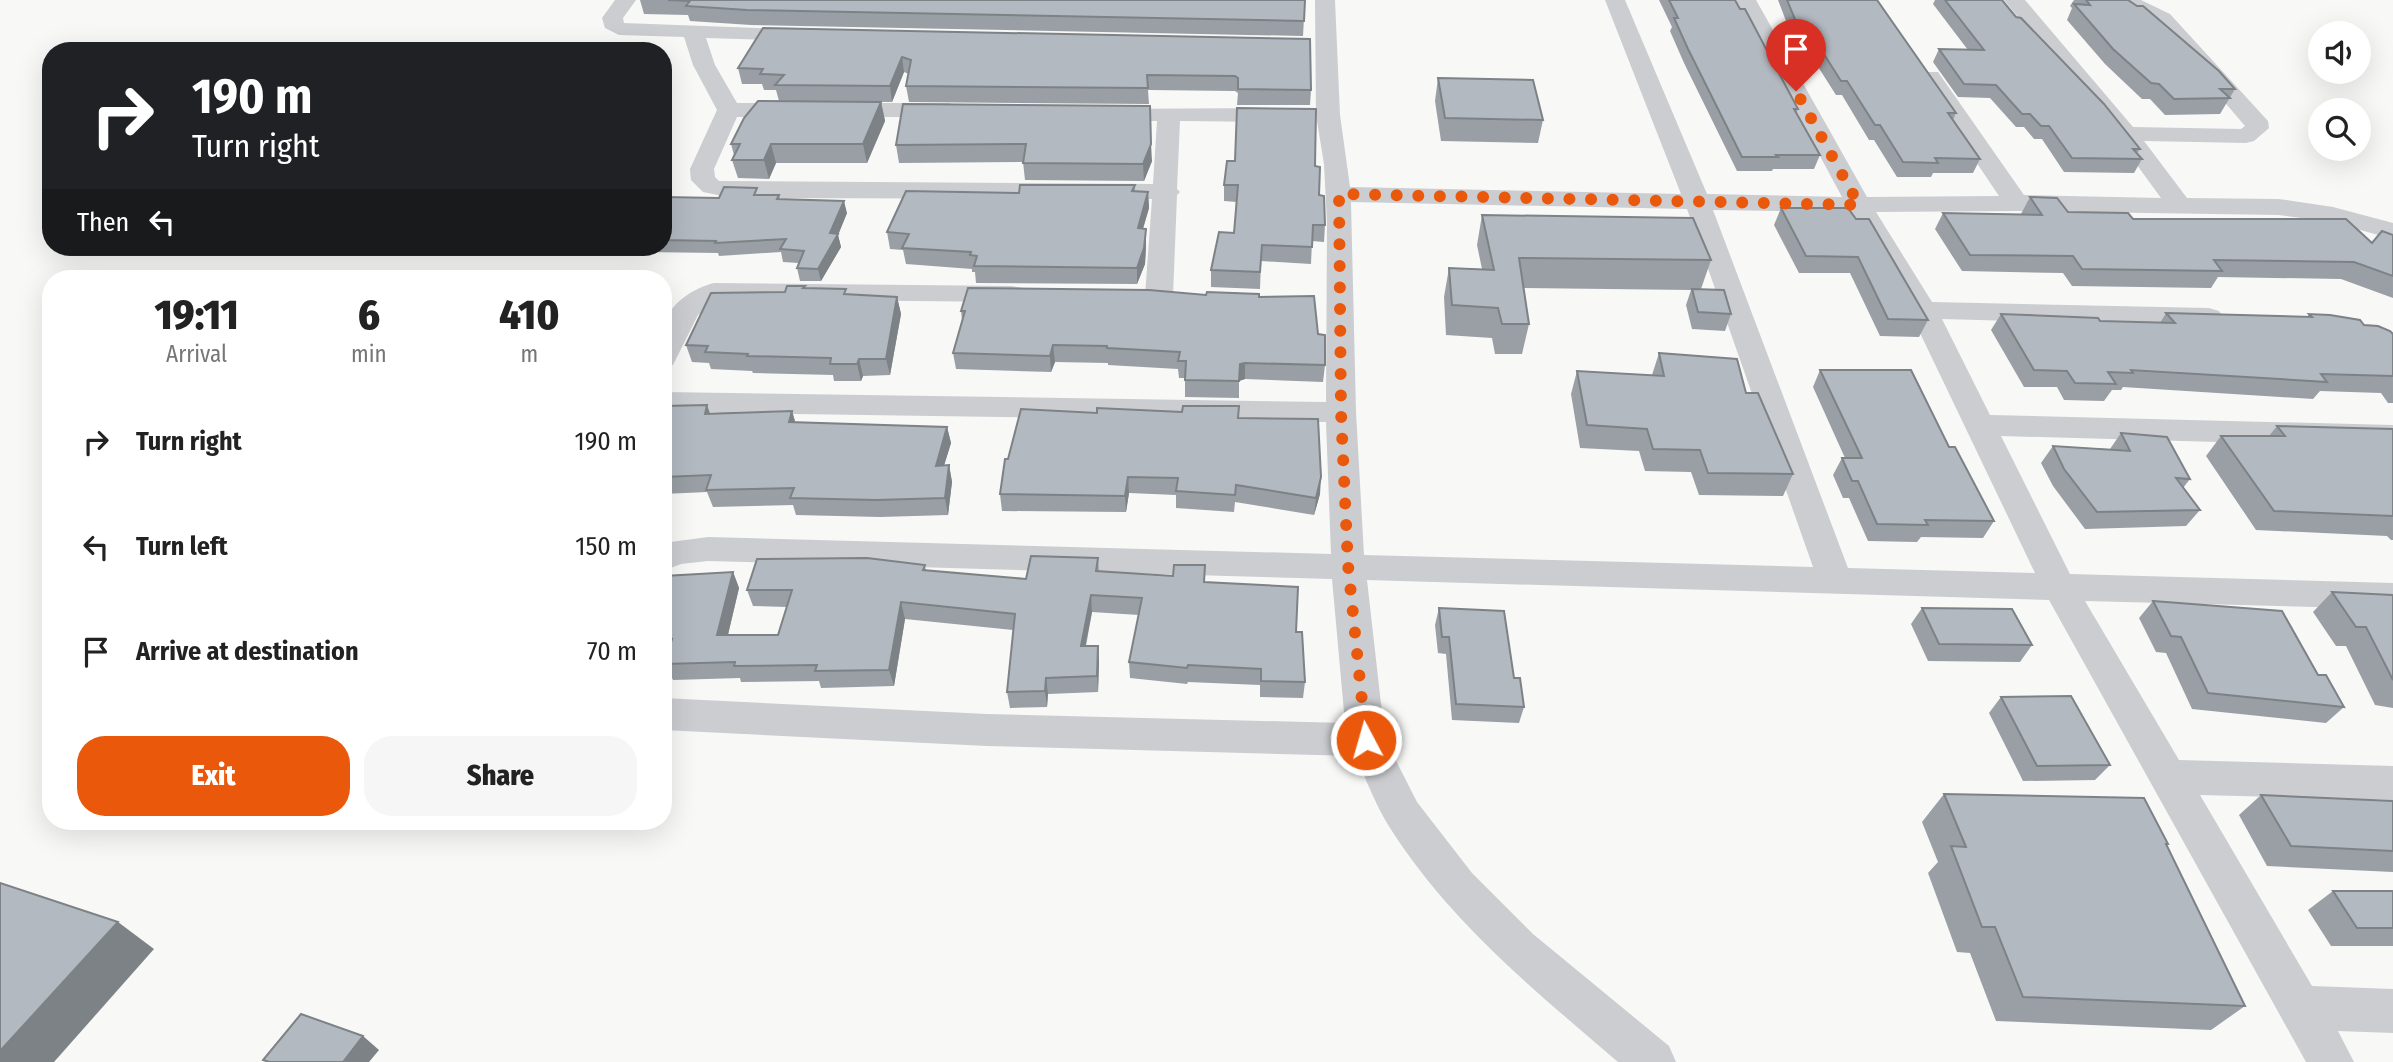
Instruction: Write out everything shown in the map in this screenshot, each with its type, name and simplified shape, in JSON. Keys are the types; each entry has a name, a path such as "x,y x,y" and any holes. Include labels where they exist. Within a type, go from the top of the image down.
{"street":[{"path":"626,0 612,18 612,24 620,29 821,36"},
{"path":"1325,0 1318,46 1339,194 1329,302 1341,412 1348,565 1366,740 1402,814 1457,887 1518,949 1653,1062"},
{"path":"1615,0 1697,201 1835,580"},
{"path":"1746,0 1859,205 1923,310 2059,586 2331,1062"},
{"path":"2014,0 2126,134 2179,205"},
{"path":"2124,0 2162,18 2256,121 2258,128 2246,136 2126,134"},
{"path":"693,33 712,81 729,110"},
{"path":"712,81 754,34"},
{"path":"1915,56 2017,202"},
{"path":"729,110 975,111"},
{"path":"729,110 702,169 703,180 712,187 732,190 1167,192"},
{"path":"1086,113 1328,115"},
{"path":"1159,296 1167,192 1169,115"},
{"path":"1339,194 1859,205 2017,202 2279,207 2333,215 2393,230"},
{"path":"672,340 690,303 714,291 1038,294"},
{"path":"1923,310 2235,318"},
{"path":"672,402 1341,412"},
{"path":"1979,425 2393,436"},
{"path":"672,554 708,549 2393,596"},
{"path":"672,714 987,730 1366,740"},
{"path":"2167,778 2393,783"},
{"path":"2300,1007 2393,1011"}],"building":[{"path":"668,0 1305,0 1304,21 747,10 686,6 690,1"},
{"path":"1669,0 1735,0 1740,9 1745,9 1798,109 1794,109 1820,155 1742,157 1688,49"},
{"path":"1787,0 1877,0 1956,113 1948,113 1980,159 1935,158 1938,163 1903,162 1880,125 1875,125 1847,81 1841,81 1808,29 1799,29"},
{"path":"1945,0 2002,0 2104,104 2140,149 2133,149 2142,159 2072,158 2049,126 2041,126 2030,114 2022,114 1996,85 1964,84 1939,49 1984,50"},
{"path":"2086,0 2128,0 2137,6 2143,6 2219,71 2235,89 2220,89 2230,98 2174,99 2159,84 2151,83 2113,49 2074,4 2090,5"},
{"path":"763,28 1310,39 1311,90 1238,89 1238,78 1235,76 1147,75 1148,88 906,86 911,60 902,57 890,86 775,85 784,75 760,74 763,69 738,68"},
{"path":"1438,78 1533,80 1543,120 1445,118"},
{"path":"758,101 881,102 863,144 771,144 764,160 732,160 740,144 731,144 744,118"},
{"path":"903,104 1150,106 1151,144 1143,164 1023,163 1026,144 896,145"},
{"path":"1237,108 1316,109 1315,166 1320,167 1319,195 1324,196 1325,225 1313,225 1312,247 1262,245 1260,272 1211,270 1219,232 1234,233 1238,185 1224,185 1227,161 1235,161"},
{"path":"1020,185 1135,185 1132,191 1148,192 1138,228 1146,229 1144,248 1137,268 974,266 977,256 970,255 971,252 902,248 909,234 887,232 906,191 1019,193"},
{"path":"724,187 757,188 754,195 779,195 777,199 844,201 830,233 838,234 818,269 797,268 804,251 780,249 786,239 715,243 716,241 672,240 672,197 719,198"},
{"path":"2030,197 2057,198 2068,212 2128,213 2133,219 2346,219 2372,243 2382,231 2393,235 2393,276 2354,262 2214,260 2222,271 2082,269 2073,256 1970,255 1943,213 2042,215"},
{"path":"1781,208 1848,208 1856,219 1869,219 1928,320 1888,319 1858,257 1806,256"},
{"path":"1482,215 1693,218 1711,260 1519,258 1529,324 1502,324 1498,308 1452,305 1449,268 1494,270"},
{"path":"787,286 846,289 844,294 897,297 886,359 859,359 857,364 830,364 831,358 747,356 748,354 705,352 708,346 686,345 711,293 785,292"},
{"path":"968,288 1149,290 1206,295 1207,292 1259,294 1259,297 1314,296 1318,334 1325,335 1325,365 1245,363 1240,364 1239,381 1185,380 1186,361 1178,361 1180,352 1053,345 1050,356 953,353 965,311 961,311"},
{"path":"1692,289 1724,290 1731,314 1698,312"},
{"path":"2166,313 2312,317 2309,314 2360,320 2364,325 2378,326 2393,334 2393,376 2321,374 2327,382 2131,370 2133,373 2108,372 2116,384 2075,383 2067,371 2034,370 2001,314 2175,323"},
{"path":"1659,353 1737,359 1746,393 1758,393 1793,474 1708,473 1700,450 1653,449 1647,429 1587,425 1577,371 1664,376"},
{"path":"1820,370 1911,370 1949,447 1955,447 1994,521 1925,520 1928,525 1877,524 1858,481 1852,481 1842,458 1862,458"},
{"path":"707,405 705,414 792,411 789,422 947,427 936,466 949,465 945,498 790,498 794,488 706,490 711,475 672,477 672,406"},
{"path":"1183,406 1239,406 1238,418 1318,419 1321,477 1316,498 1236,485 1235,495 1176,491 1178,478 1128,477 1125,496 1000,494 1005,459 1008,459 1021,409 1097,413 1097,408 1182,412"},
{"path":"2277,426 2393,429 2393,516 2274,511 2221,436 2285,436"},
{"path":"2121,433 2167,437 2190,479 2176,478 2200,510 2097,512 2064,469 2053,446 2130,451"},
{"path":"1031,556 1098,558 1096,571 1173,576 1174,565 1205,565 1204,582 1298,587 1296,632 1302,632 1305,682 1261,681 1261,669 1188,665 1187,668 1129,662 1142,598 1091,595 1081,646 1098,646 1097,676 1046,678 1045,691 1007,692 1015,614 901,602 889,670 815,671 817,665 734,666 735,662 672,664 672,576 733,572 717,635 778,635 792,590 747,590 757,559 867,558 925,565 923,570 1026,579"},
{"path":"2332,592 2393,595 2393,680 2366,627 2356,627"},
{"path":"2153,601 2282,611 2318,675 2326,675 2344,707 2208,693 2181,637 2171,636"},
{"path":"1439,608 1504,611 1514,678 1520,678 1524,707 1456,704 1449,637 1442,637"},
{"path":"1922,608 2012,609 2032,645 1939,644"},
{"path":"2071,696 2110,765 2037,766 2001,697"},
{"path":"1944,794 2144,798 2245,1006 2023,997 1995,927 1982,927 1951,846 1966,847"},
{"path":"2261,795 2393,801 2393,851 2291,846"},
{"path":"0,883 118,922 0,1051"},
{"path":"2333,891 2393,891 2393,928 2357,928"},
{"path":"301,1014 363,1036 343,1062 263,1060"}],"route":[{"path":"1366,740 1348,565 1341,412 1339,194 1859,205 1796,91"}]}
